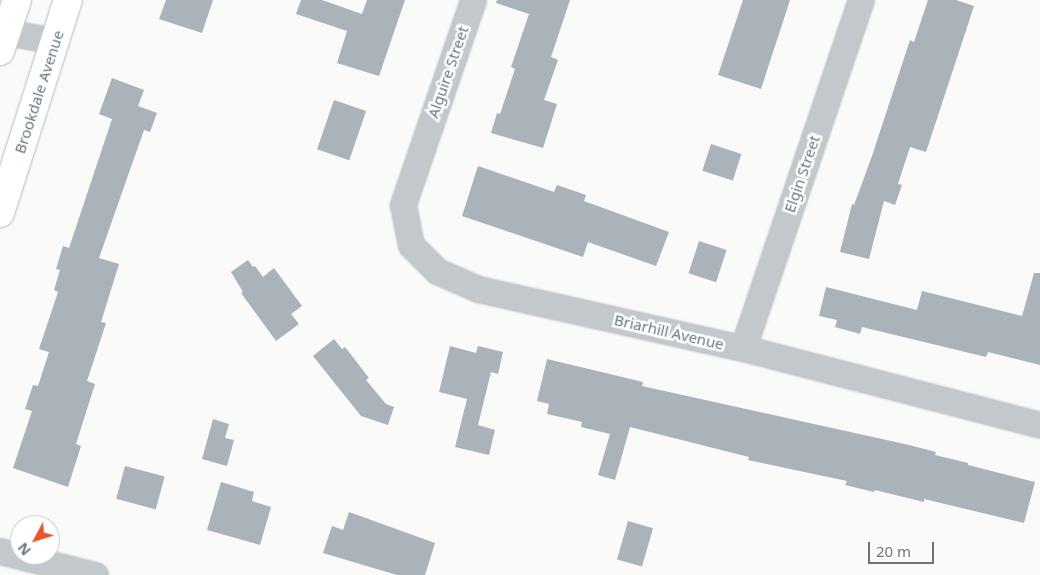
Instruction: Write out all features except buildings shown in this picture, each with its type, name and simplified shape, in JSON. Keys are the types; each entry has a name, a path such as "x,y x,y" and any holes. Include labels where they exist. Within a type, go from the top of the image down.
{"main road":[{"path":"2,38 17,0"},
{"name":"Brookdale Avenue","path":"0,213 68,0"}],"street":[{"name":"Alguire Street","path":"423,145 472,0"},
{"name":"Elgin Street","path":"743,348 861,0"},
{"path":"2,38 55,42"},
{"name":"Briarhill Avenue","path":"423,145 403,204 411,245 437,271 478,289 743,348 1040,425"},
{"path":"0,551 95,575"}]}
